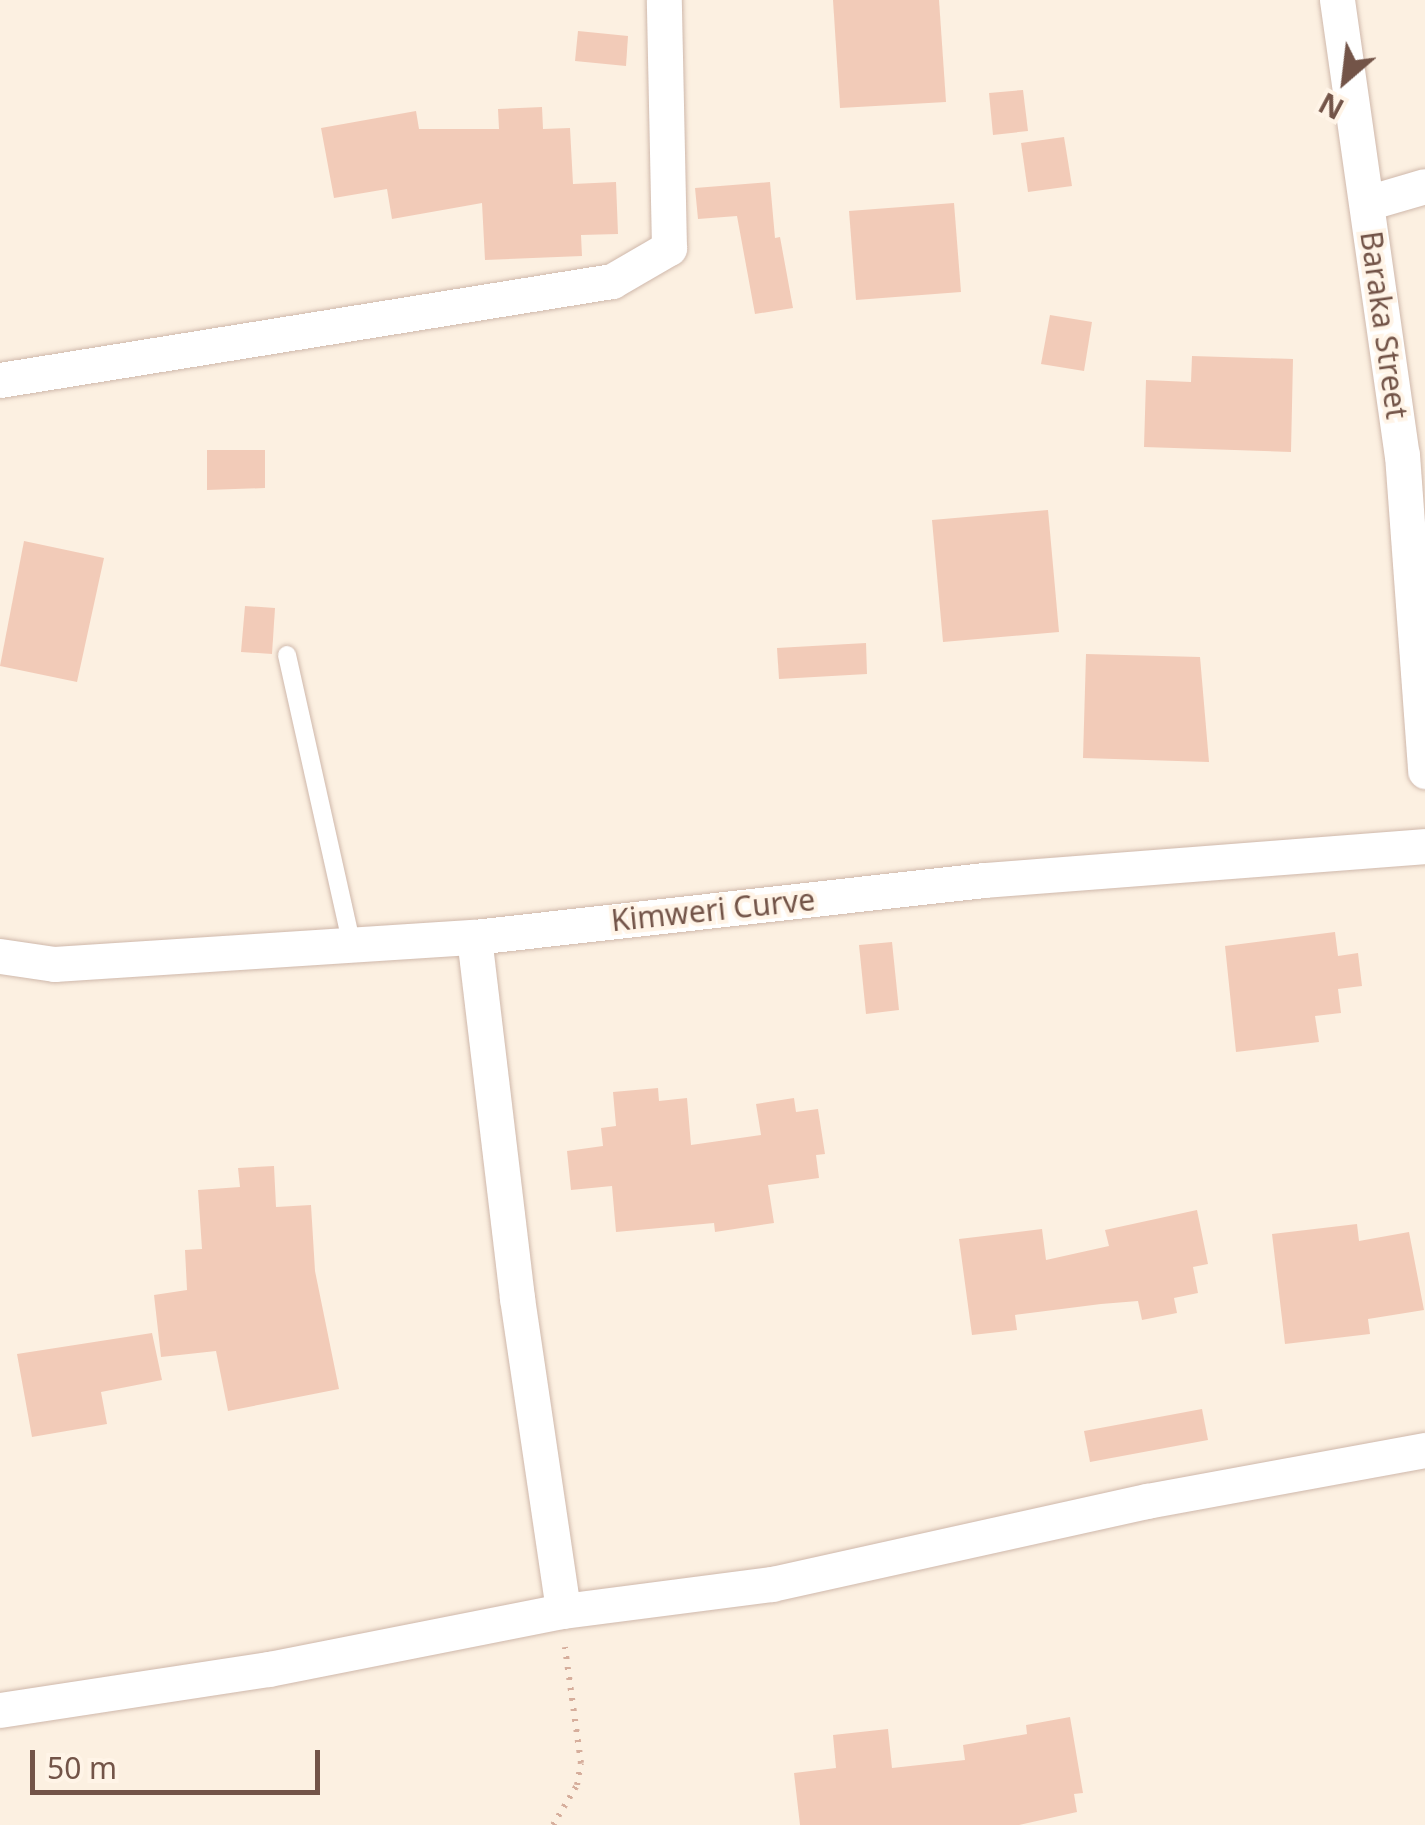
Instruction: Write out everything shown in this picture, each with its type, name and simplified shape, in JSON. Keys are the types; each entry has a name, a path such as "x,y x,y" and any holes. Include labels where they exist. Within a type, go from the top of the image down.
{"street":[{"path":"0,380 612,281 655,257 669,248 664,0"},
{"name":"Baraka Street","path":"1336,0 1402,455 1425,770"},
{"path":"1368,203 1425,186"},
{"name":"Kimweri Curve","path":"0,956 54,964 474,937 1020,877 1425,846"},
{"path":"474,937 517,1298 563,1611"},
{"path":"0,1710 268,1669 563,1611 772,1584 1147,1501 1425,1450"}],"lane":[{"path":"288,654 352,945"}],"path":[{"path":"553,1825 577,1786 582,1763 563,1611"}],"building":[{"path":"833,0 939,0 946,102 840,108"},
{"path":"578,31 628,36 626,66 575,61"},
{"path":"1023,90 1028,131 993,135 989,93"},
{"path":"542,107 543,129 570,128 573,184 616,182 618,234 581,235 582,256 485,260 482,203 392,219 387,189 334,198 321,128 416,111 419,129 499,129 498,109"},
{"path":"1064,137 1072,186 1028,192 1021,143"},
{"path":"770,182 775,238 780,237 793,308 755,314 737,216 698,219 695,188"},
{"path":"954,203 961,292 856,300 849,211"},
{"path":"1050,315 1092,322 1084,371 1041,364"},
{"path":"1192,356 1293,359 1291,452 1144,447 1146,380 1191,382"},
{"path":"207,450 265,450 265,488 207,490"},
{"path":"1048,510 1059,632 943,642 932,520"},
{"path":"24,541 104,558 77,682 0,666"},
{"path":"245,606 275,608 272,654 241,652"},
{"path":"866,643 867,674 779,679 777,648"},
{"path":"1086,654 1200,657 1209,762 1083,758"},
{"path":"1335,932 1338,956 1358,953 1362,986 1338,989 1341,1013 1315,1016 1319,1042 1236,1052 1225,946"},
{"path":"892,942 899,1010 866,1014 859,945"},
{"path":"658,1088 659,1101 687,1098 691,1145 761,1135 756,1104 794,1098 796,1112 818,1109 825,1154 816,1155 819,1178 768,1185 774,1223 715,1232 714,1223 616,1232 612,1186 571,1190 567,1151 603,1146 601,1128 616,1126 613,1092"},
{"path":"274,1166 276,1207 311,1205 315,1271 339,1389 228,1411 216,1351 161,1357 154,1295 187,1290 185,1250 202,1249 198,1190 240,1187 238,1168"},
{"path":"1197,1210 1208,1264 1193,1267 1198,1293 1174,1298 1177,1313 1142,1320 1138,1301 1101,1304 1015,1315 1017,1330 972,1335 959,1239 1042,1229 1046,1260 1109,1246 1105,1230"},
{"path":"1357,1224 1359,1241 1409,1232 1424,1310 1368,1319 1370,1334 1285,1344 1272,1234"},
{"path":"152,1333 162,1380 101,1392 107,1424 32,1437 17,1354"},
{"path":"1202,1409 1208,1440 1090,1462 1084,1431"},
{"path":"1070,1717 1083,1793 1074,1794 1077,1812 1019,1825 800,1825 794,1773 836,1768 833,1735 888,1729 892,1768 965,1760 963,1745 1027,1734 1026,1725"}]}
